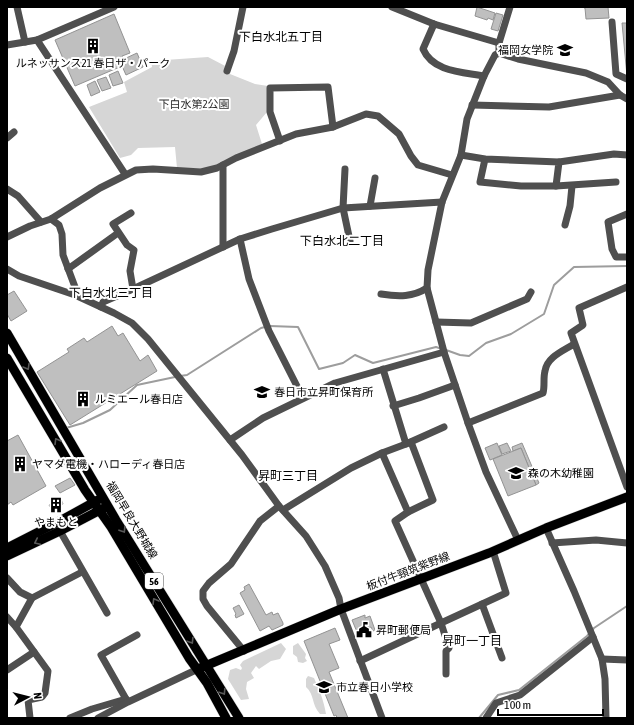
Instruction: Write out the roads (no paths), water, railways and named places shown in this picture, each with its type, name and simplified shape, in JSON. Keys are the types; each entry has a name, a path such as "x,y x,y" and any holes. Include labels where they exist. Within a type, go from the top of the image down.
{"main road":[{"name":"福岡早良大野城線","path":"7,333 202,668 224,717"},
{"name":"福岡早良大野城線","path":"7,358 189,658 202,668 239,718"},
{"path":"7,548 58,522 103,496"},
{"name":"板付牛頸筑紫野線","path":"202,668 341,609 493,551 546,528 627,497"},
{"path":"7,556 109,506"}],"street":[{"path":"17,7 25,42"},
{"path":"7,45 37,40 113,7"},
{"path":"227,71 234,51 243,7"},
{"path":"393,7 434,24 499,43"},
{"path":"499,53 499,43 510,7"},
{"path":"612,22 616,74 627,79"},
{"path":"434,24 423,49 426,56 436,65 456,71 484,76"},
{"path":"37,40 125,174"},
{"path":"499,53 495,55 484,76 467,119 461,155 442,202 428,270 428,288 444,352 468,423 486,472 518,540"},
{"path":"499,53 586,73 608,82 620,95 627,99"},
{"path":"280,140 270,112 270,88 328,87 333,127"},
{"path":"472,105 549,107 620,95"},
{"path":"7,236 51,219 100,188 125,174 136,170 153,169 201,172 217,168 236,158 296,134 333,127 366,114 378,116 399,134 418,165 452,175"},
{"path":"7,138 14,132"},
{"path":"461,155 485,158 559,162 614,154 627,155"},
{"path":"485,158 480,182 521,186 572,186 616,182"},
{"path":"556,186 559,162"},
{"path":"223,165 223,247"},
{"path":"345,169 343,208 350,241"},
{"path":"370,206 375,178"},
{"path":"565,225 570,206 572,186"},
{"path":"7,189 18,196 41,222"},
{"path":"101,307 103,302 240,239 343,208 442,202"},
{"path":"131,213 113,224 127,245 134,250 130,271 133,289"},
{"path":"627,214 608,222 612,249 616,257 627,257"},
{"path":"51,219 59,225 62,234 62,254 75,287 75,295"},
{"path":"68,269 118,233"},
{"path":"240,239 249,279 269,331 304,398"},
{"path":"7,268 19,276 75,295 114,313 132,323 148,339 230,440 281,508 306,536 325,566 339,598 341,609 382,718"},
{"path":"627,287 579,308 583,325 571,333 627,487"},
{"path":"381,294 395,296 418,294 428,288"},
{"path":"436,322 471,323 527,299 531,292"},
{"path":"468,423 543,393 545,387 545,370 548,362 554,356 574,344"},
{"path":"230,440 263,418 335,382 444,352"},
{"path":"383,369 393,406 433,500 408,512 395,521 441,623 449,648 446,651 446,674"},
{"path":"393,406 455,385"},
{"path":"244,651 207,606 203,599 203,591 209,583 231,564 260,521 351,468 382,453 444,427"},
{"path":"382,453 408,512"},
{"path":"546,528 602,659 606,679 606,718"},
{"path":"60,531 107,614"},
{"path":"552,543 596,540 627,543"},
{"path":"360,661 506,593 493,551"},
{"path":"16,627 32,598 82,572"},
{"path":"7,578 20,592 32,598"},
{"path":"482,604 502,653"},
{"path":"7,617 48,671 45,693 42,697 28,700 30,718"},
{"path":"127,700 101,655 137,635"},
{"path":"486,718 490,715 496,703 520,695 593,637"},
{"path":"7,670 34,652"},
{"path":"602,659 627,660"},
{"path":"70,718 92,709 127,700 202,668"},
{"path":"98,718 127,700"}],"waterway":[{"path":"446,350 460,355 469,356 486,343 511,334 544,314 554,285 574,267 627,266"},
{"path":"270,326 298,327 319,369 343,363 355,355 373,363 436,347 442,349"},
{"path":"180,376 187,375 261,328 265,327"},
{"path":"66,428 83,423 110,410 137,385 175,377"},
{"path":"479,718 498,695 519,690 587,636 594,628 627,606"}],"place":[{"name":"ルネッサンス21 春日ザ・パーク","path":"93,46"},
{"name":"福岡女学院","path":"565,50"},
{"name":"春日市立昇町保育所","path":"262,392"},
{"name":"ルミエール春日店","path":"83,399"},
{"name":"ヤマダ電機・ハローディ春日店","path":"20,464"},
{"name":"森の木幼稚園","path":"516,473"},
{"name":"やまもと","path":"56,505"},
{"name":"昇町郵便局","path":"364,630"},
{"name":"市立春日小学校","path":"324,687"}],"district":[{"name":"下白水北五丁目","path":"281,37"},
{"name":"下白水北二丁目","path":"342,241"},
{"name":"下白水北三丁目","path":"111,293"},
{"name":"昇町三丁目","path":"288,476"},
{"name":"昇町一丁目","path":"472,641"}],"park label":[{"name":"下白水第2公園","path":"194,104"}]}
